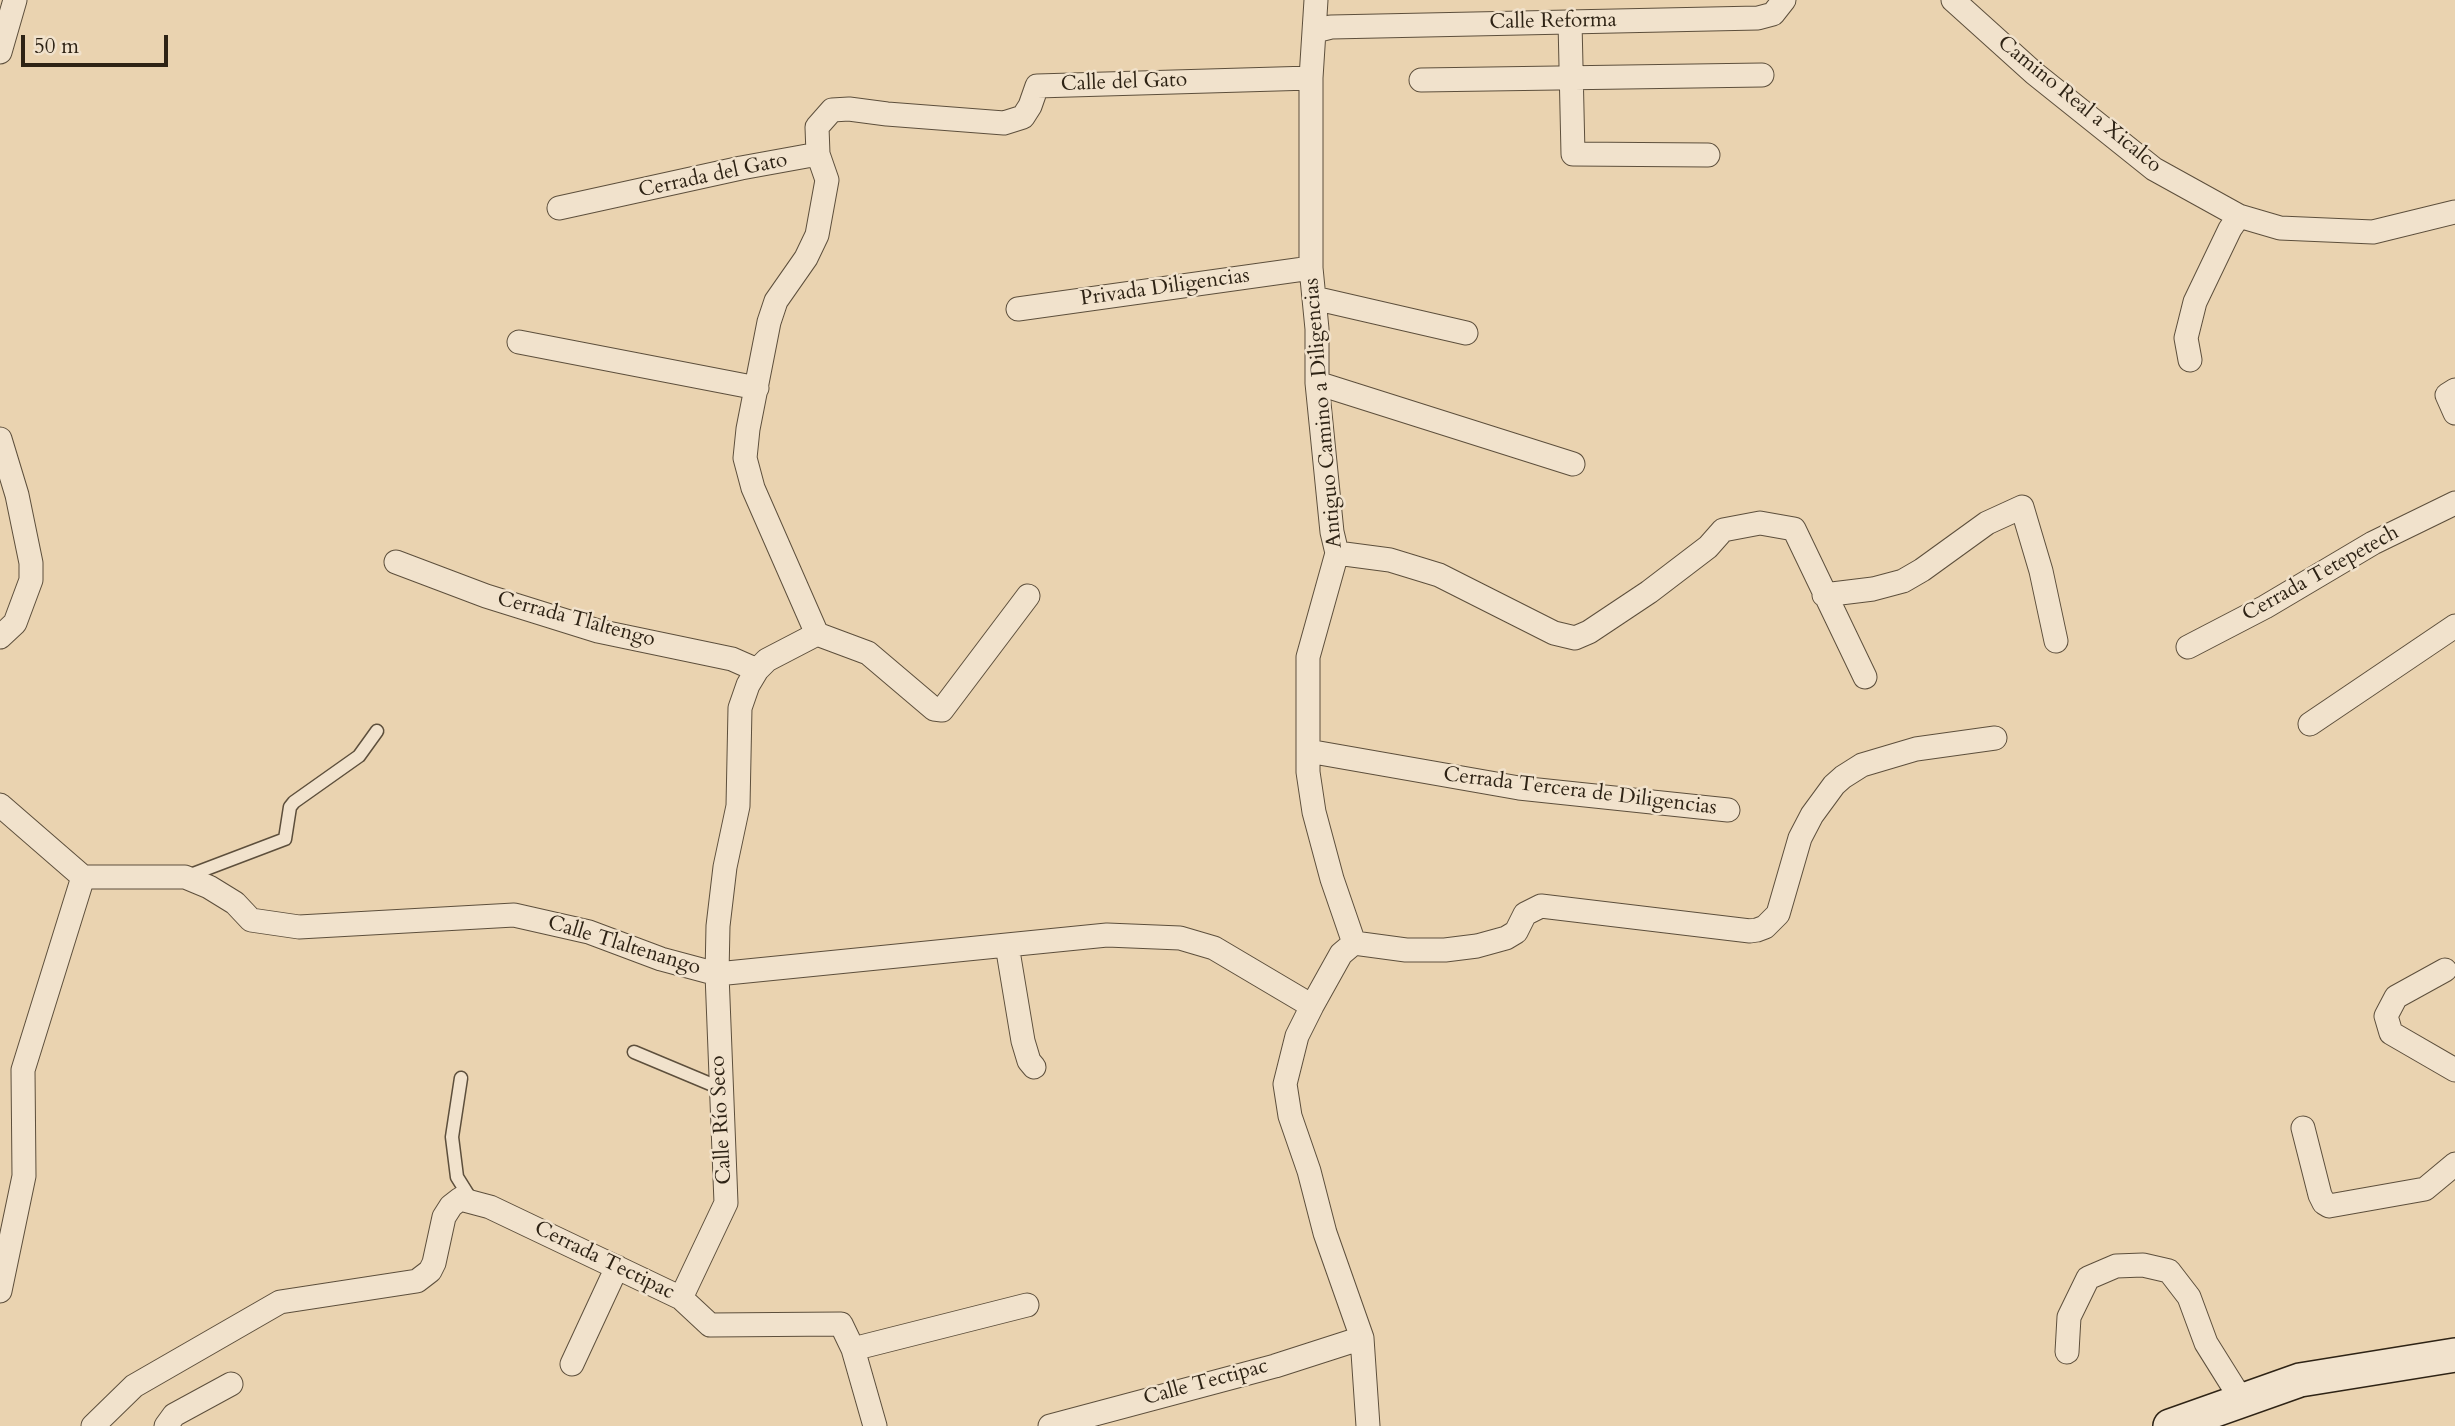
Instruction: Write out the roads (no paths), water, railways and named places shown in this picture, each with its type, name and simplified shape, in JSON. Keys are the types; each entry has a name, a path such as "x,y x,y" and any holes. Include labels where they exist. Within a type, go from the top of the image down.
{"main road":[{"path":"2170,1426 2300,1380 2455,1355"}],"street":[{"path":"0,52 15,0"},
{"name":"Antiguo Camino a Diligencias","path":"1316,0 1311,78 1311,268 1317,329 1317,383 1332,532 1337,553 1308,657 1308,772 1314,812 1332,879 1354,943"},
{"name":"Calle Reforma","path":"1315,31 1331,27 1758,18 1773,14 1784,0"},
{"name":"Camino Real a Xicalco","path":"1957,1 2034,73 2154,169 2239,216 2280,228 2373,232 2455,212"},
{"path":"1570,22 1573,154 1708,155"},
{"path":"1421,80 1762,75"},
{"name":"Calle del Gato","path":"818,154 817,127 832,110 849,109 1004,123 1023,117 1038,86 1311,78"},
{"path":"818,154 827,180 817,235 806,258 776,301 769,322 745,458 753,488 817,634 869,653 934,709 942,710 1028,596"},
{"name":"Cerrada del Gato","path":"559,208 818,154"},
{"path":"2190,360 2186,338 2195,302 2239,216"},
{"name":"Privada Diligencias","path":"1018,309 1311,268"},
{"path":"1314,298 1466,333"},
{"path":"519,342 757,388"},
{"path":"1317,383 1573,464"},
{"path":"2455,390 2446,395 2455,413"},
{"path":"0,439 17,495 31,563 31,580 15,623 0,637"},
{"name":"Cerrada Tetepetech","path":"2188,647 2265,607 2373,542 2455,503"},
{"path":"1824,594 1872,589 1903,580 1922,570 1987,523 2022,507 2056,641"},
{"path":"1337,553 1390,560 1439,575 1554,633 1575,638 1589,632 1648,592 1708,547 1723,530 1760,523 1794,529 1865,677"},
{"name":"Cerrada Tlaltengo","path":"396,562 486,596 598,631 732,659 757,670"},
{"path":"2310,724 2455,626"},
{"path":"757,670 767,660 817,634"},
{"name":"Calle Río Seco","path":"681,1298 726,1203 720,1088 718,926 724,867 737,806 740,709 748,685 757,670"},
{"path":"1368,1426 1362,1338 1325,1233 1309,1171 1290,1116 1285,1084 1297,1036 1341,954 1354,943 1406,950 1445,950 1477,946 1506,938 1516,932 1525,914 1541,906 1757,930 1765,927 1778,914 1800,838 1812,815 1843,777 1862,765 1916,748 1995,738"},
{"name":"Cerrada Tercera de Diligencias","path":"1308,751 1519,788 1728,810"},
{"path":"0,805 83,877 23,1070 24,1176 0,1292"},
{"name":"Calle Tlaltenango","path":"83,877 185,877 209,887 234,903 251,920 299,927 514,915 589,932 661,959 717,974 1107,935 1180,938 1214,948 1312,1006"},
{"path":"1007,945 1023,1041 1029,1061 1034,1067"},
{"path":"2445,971 2396,997 2386,1016 2391,1033 2455,1070"},
{"path":"2304,1128 2320,1195 2323,1203 2329,1206 2425,1189 2455,1164"},
{"path":"93,1426 134,1386 280,1302 417,1281 430,1271 434,1263 444,1217 451,1206 466,1200"},
{"name":"Cerrada Tectipac","path":"466,1200 490,1207 681,1298 710,1325 841,1324 853,1349 875,1426"},
{"path":"2067,1352 2069,1317 2088,1278 2116,1266 2143,1265 2169,1271 2189,1297 2206,1343 2241,1399"},
{"path":"572,1364 617,1268"},
{"path":"853,1349 1027,1305"},
{"name":"Calle Tectipac","path":"1050,1426 1275,1366 1362,1338"},
{"path":"166,1426 174,1415 231,1384"}],"lane":[{"path":"185,877 285,839 290,807 294,802 359,756 377,731"},
{"path":"634,1052 720,1088"},
{"path":"461,1078 452,1137 457,1177 466,1200"}]}
